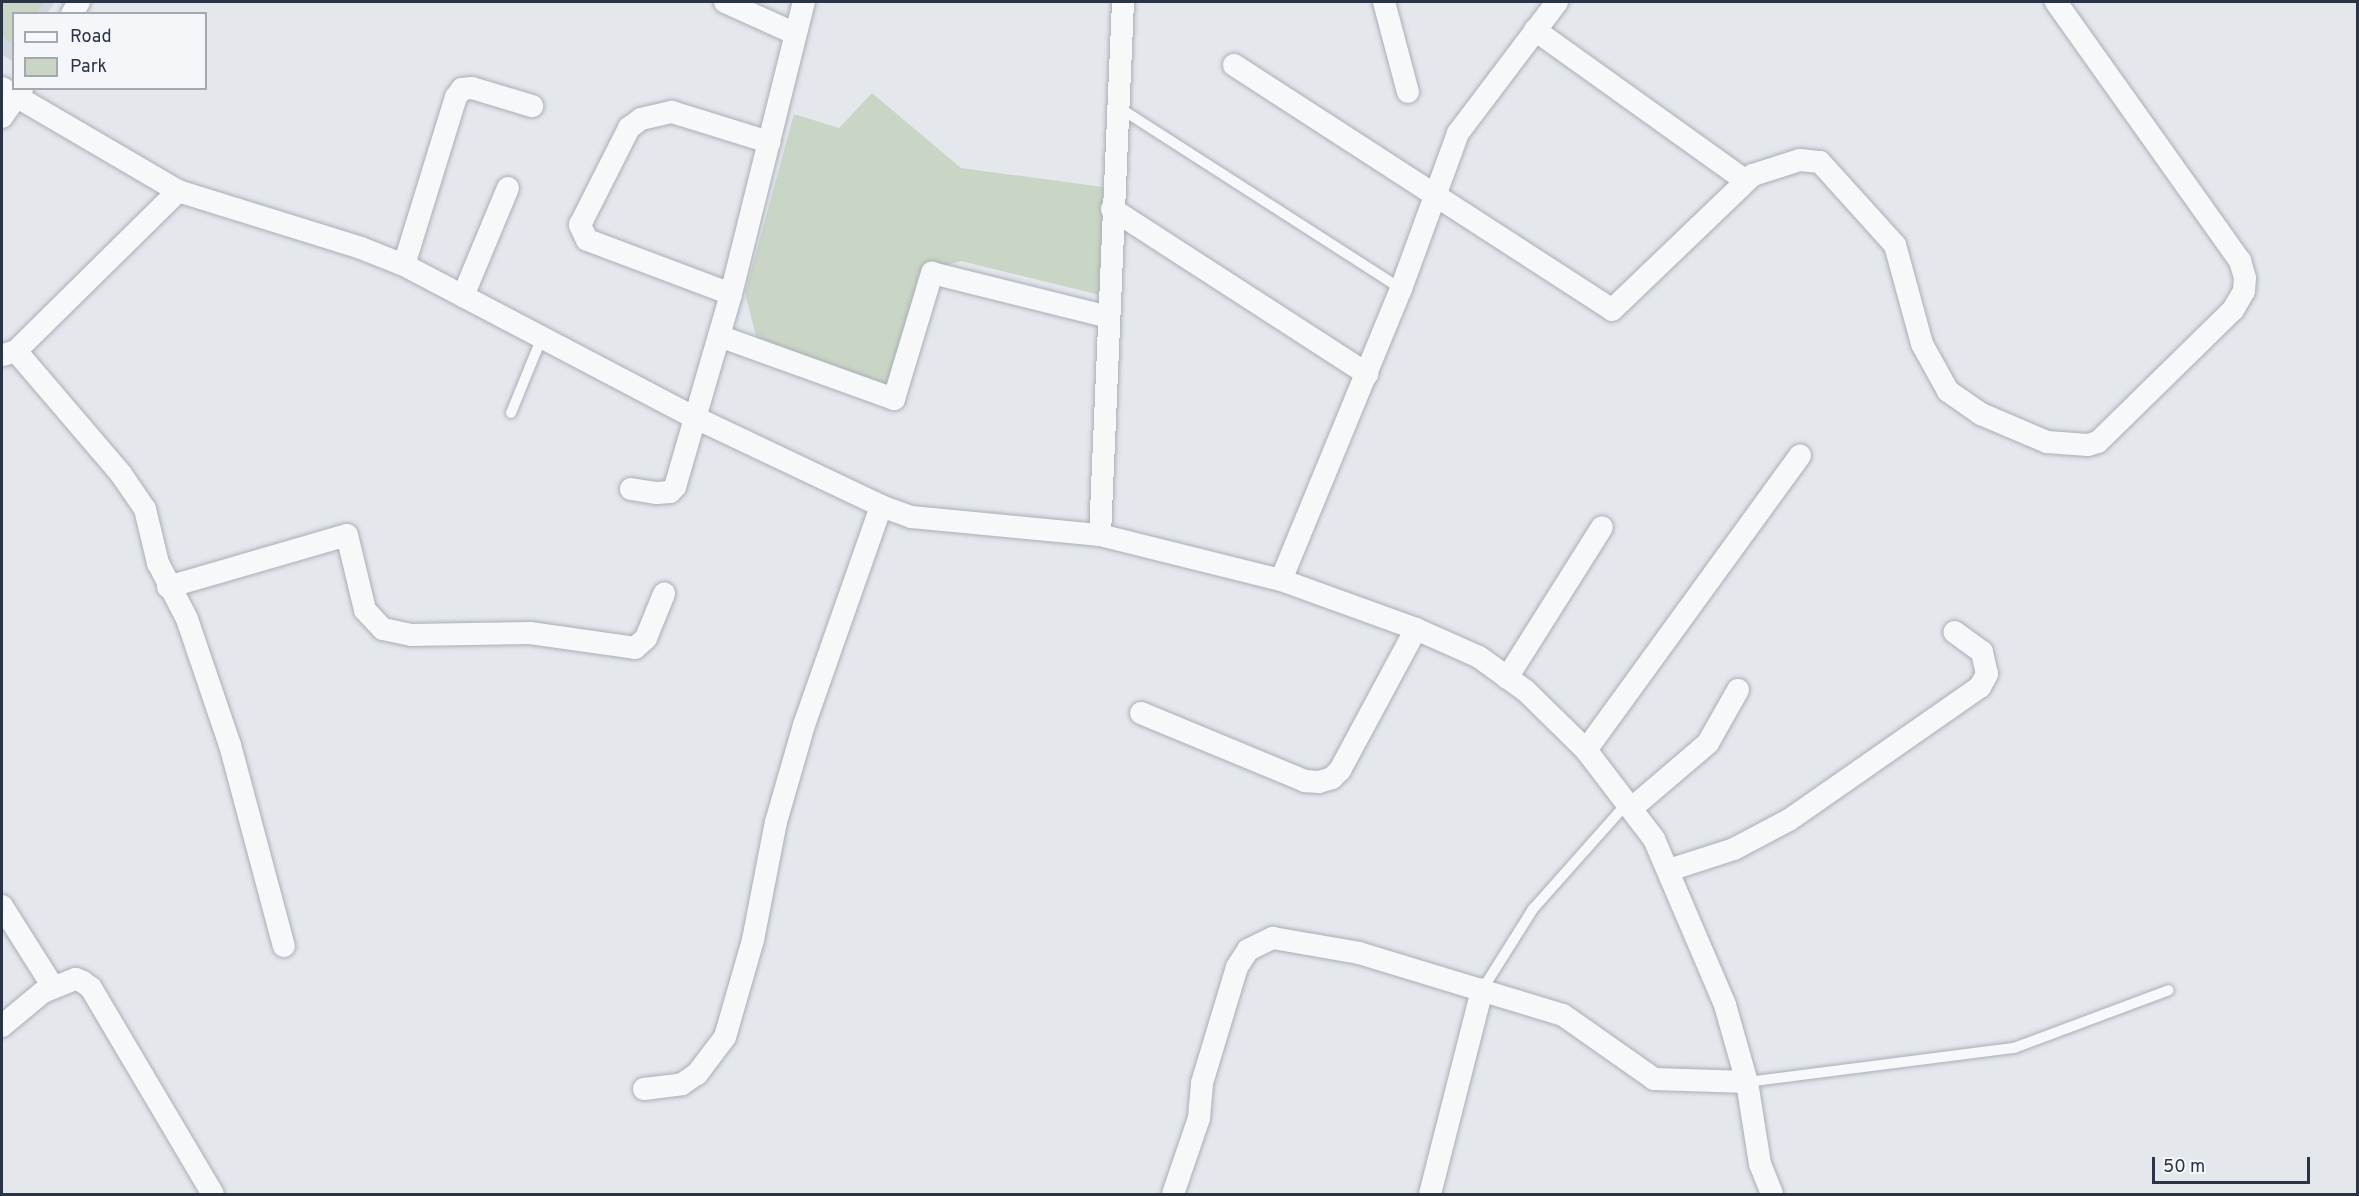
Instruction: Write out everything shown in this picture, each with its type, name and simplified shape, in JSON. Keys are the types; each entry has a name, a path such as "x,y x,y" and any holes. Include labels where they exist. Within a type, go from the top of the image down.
{"street":[{"path":"725,2 794,33"},
{"path":"631,489 657,493 669,492 675,487 731,294 794,33 804,2"},
{"path":"1100,535 1121,2"},
{"path":"1384,2 1408,92"},
{"path":"1281,580 1401,290 1458,133 1557,2"},
{"path":"1234,65 1612,310 1746,181 1762,171 1800,160 1820,162 1895,245 1922,344 1948,391 1981,414 2047,442 2073,446 2098,442 2233,310 2244,291 2245,278 2240,261 2056,2"},
{"path":"1535,30 1746,181"},
{"path":"404,265 456,97 462,89 472,88 532,106"},
{"path":"2,117 13,91 178,191 361,248 404,265 696,418 881,506 912,517 1100,535 1281,580 1416,629 1479,657 1507,678 1586,750 1630,805 1669,870 1725,1005 1747,1082 1760,1164 1772,1194"},
{"path":"731,294 587,240 580,225 630,128 641,119 672,112 769,142"},
{"path":"463,296 508,188"},
{"path":"178,191 9,353 121,474 145,509 168,587 187,619 230,745 284,946"},
{"path":"1113,209 1367,375"},
{"path":"719,336 894,399 932,273 1108,316"},
{"path":"1586,750 1800,455"},
{"path":"644,1089 682,1084 697,1074 725,1036 753,940 776,822 804,725 881,506"},
{"path":"1507,678 1602,526"},
{"path":"168,587 347,535 365,609 383,629 411,634 530,633 635,648 646,638 664,594"},
{"path":"1141,713 1305,781 1319,782 1332,778 1340,770 1416,629"},
{"path":"1669,870 1734,849 1789,820 1980,687 1987,674 1982,652 1954,632"},
{"path":"1630,805 1708,743 1738,690"},
{"path":"2,906 53,987"},
{"path":"1173,1194 1199,1118 1202,1083 1237,968 1254,946 1273,938 1301,941 1387,960 1563,1015 1654,1079 1747,1082"},
{"path":"2,1026 53,987 76,979 91,988 213,1194"},
{"path":"1430,1194 1482,990"}],"lane":[{"path":"1117,106 1401,290"},
{"path":"511,413 542,337"},
{"path":"1482,990 1533,909 1630,805"},
{"path":"1747,1082 2014,1048 2169,990"}],"shaded area":[{"path":"2,2 55,2 48,12 12,12 12,61 2,54"}],"green space":[{"path":"2,2 44,2 38,12 12,12 12,43 2,37"},
{"path":"872,93 961,168 1103,187 1100,295 961,261 919,273 892,386 757,340 745,293 794,114 839,128"}]}
